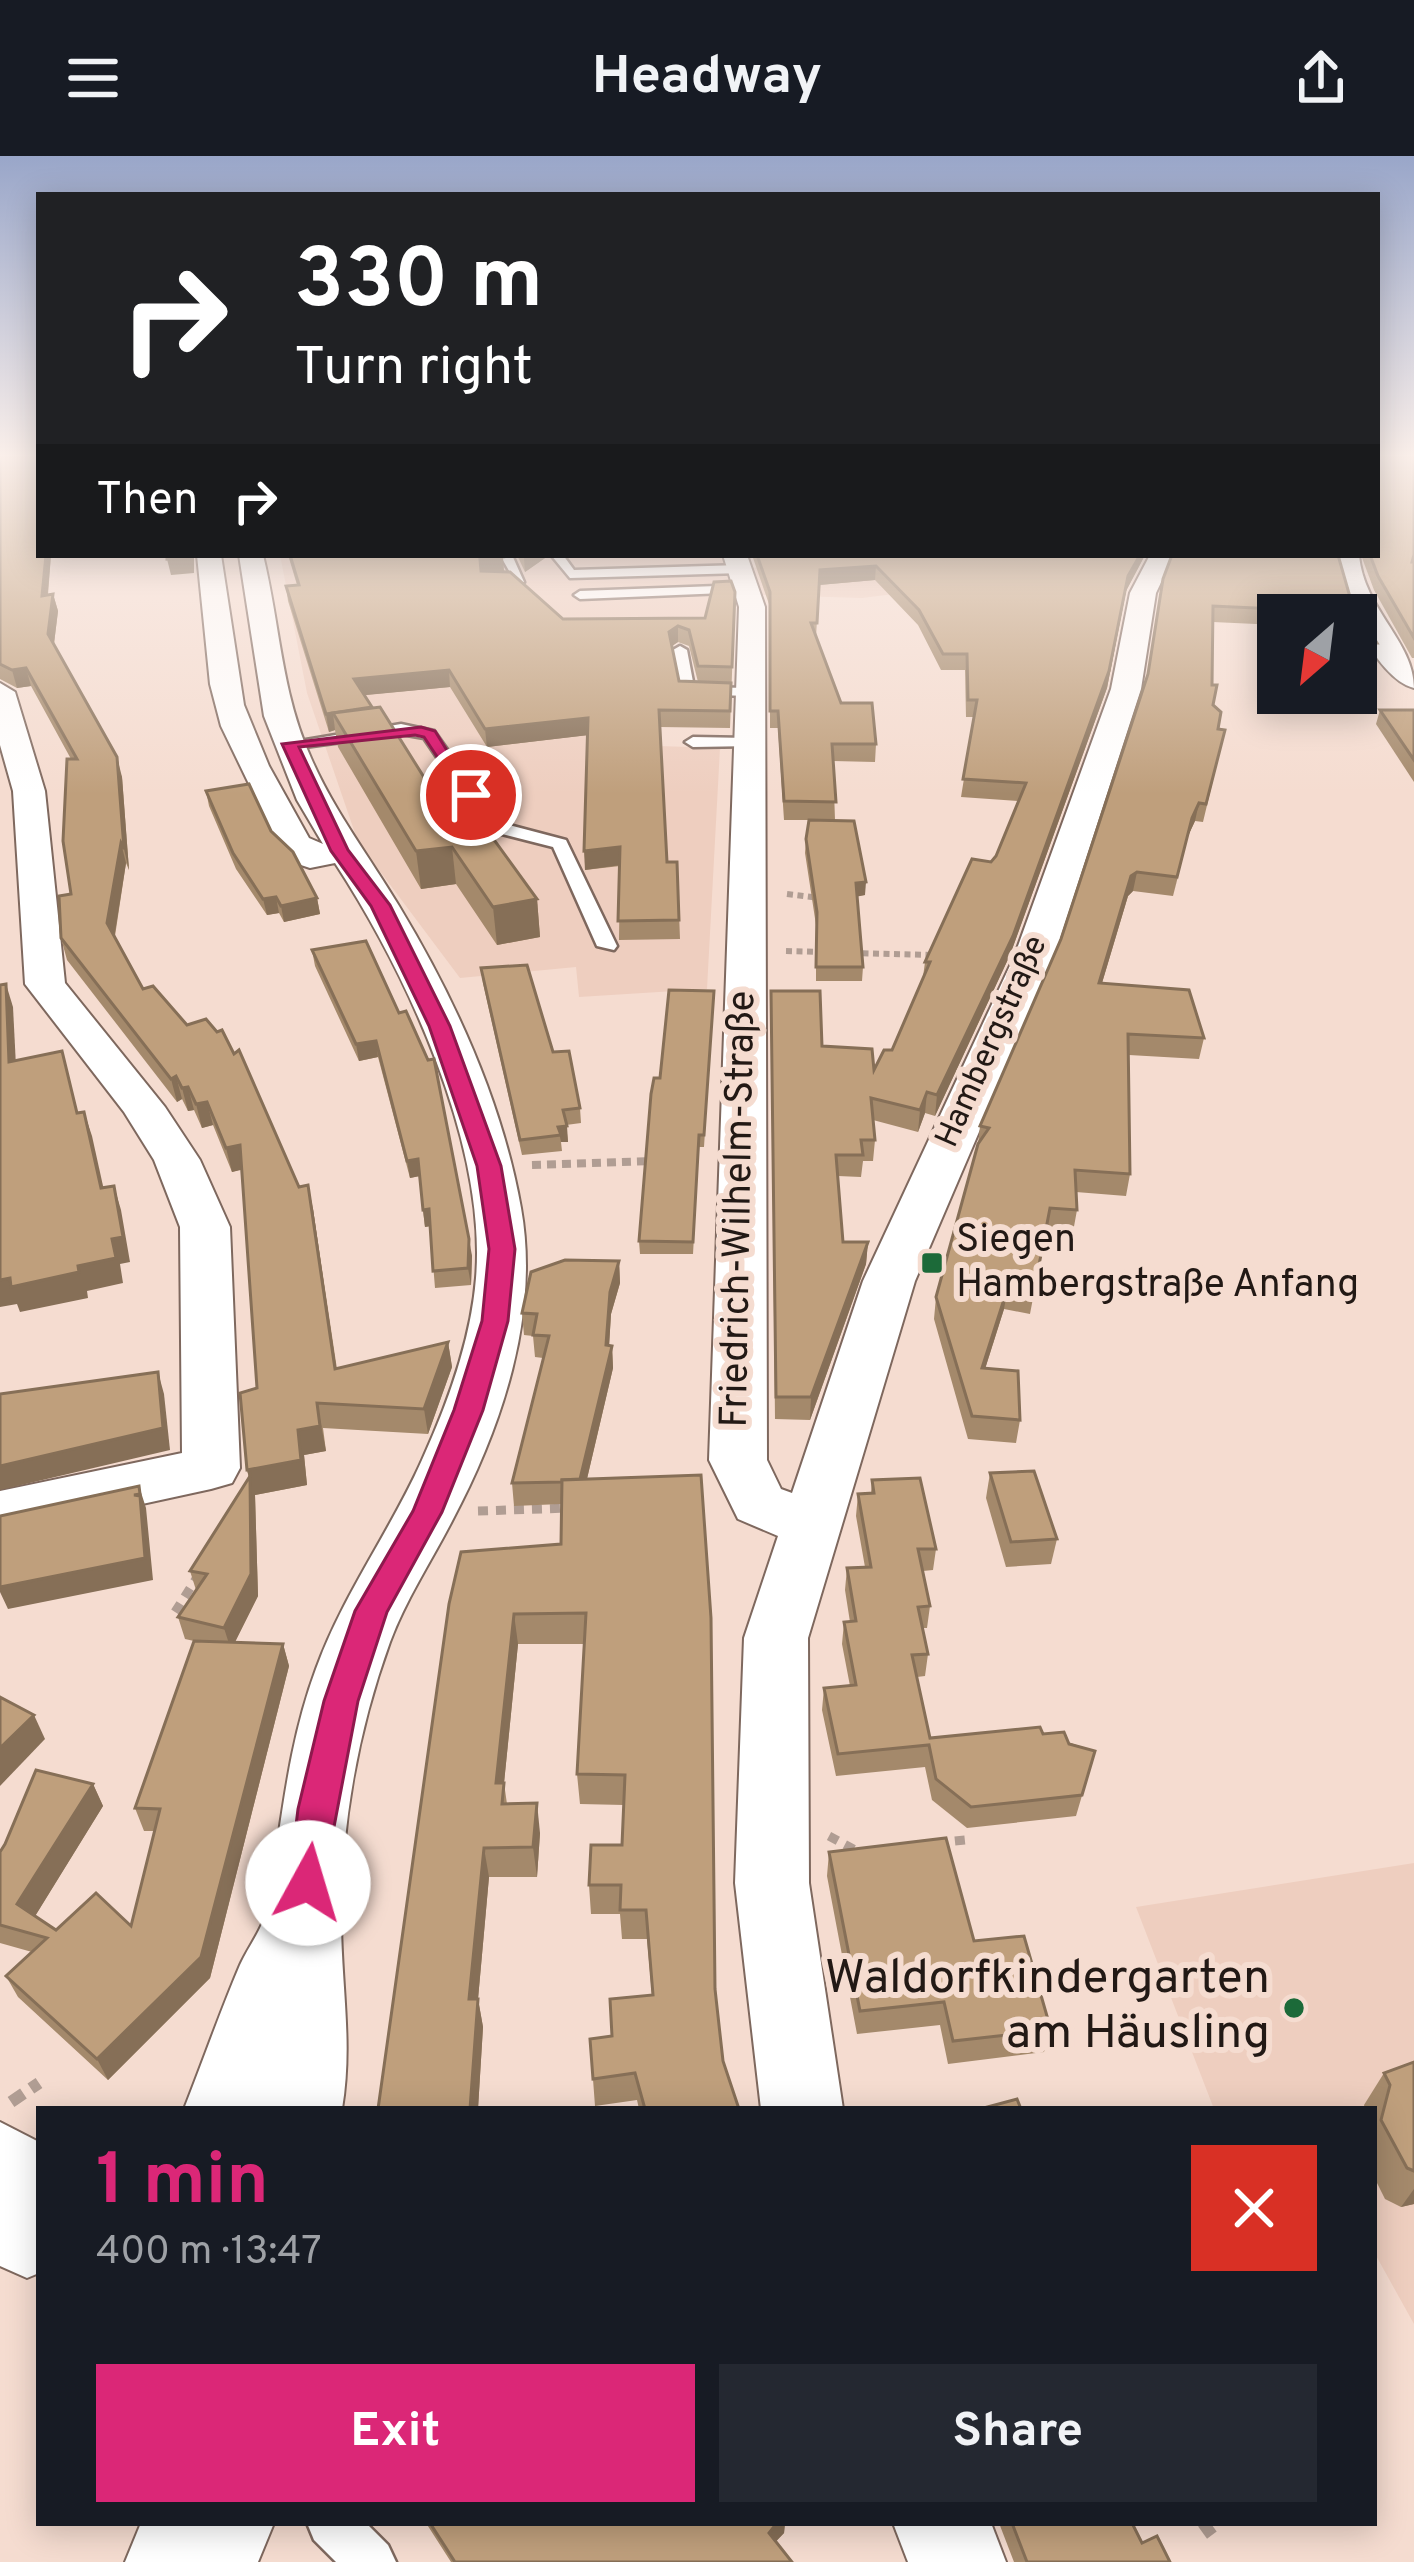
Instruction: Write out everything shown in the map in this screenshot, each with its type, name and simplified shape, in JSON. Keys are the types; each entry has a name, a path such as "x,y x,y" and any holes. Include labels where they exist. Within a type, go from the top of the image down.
{"street":[{"path":"213,569 221,603 224,682 239,736 295,844 380,905 440,1026 489,1166 502,1249 495,1321 469,1410 427,1512 371,1611 341,1701 316,1809 304,1920 313,2012 310,2068 302,2106"},
{"path":"255,569 263,600 275,706 290,744 320,860"},
{"name":"Hambergstraße","path":"810,1524 889,1281 1034,957 1126,688 1143,593 1155,569"},
{"path":"1346,569 1388,653 1414,679"},
{"name":"Friedrich-Wilhelm-Straße","path":"742,571 750,692 742,950 738,1460 759,1504 810,1524"},
{"path":"0,692 29,791 22,989 143,1107 177,1160 205,1227 211,1468 0,1513"},
{"path":"802,2106 772,1883 771,1792 776,1638 810,1524"},
{"path":"226,2106 275,1973 304,1920"},
{"path":"943,2526 957,2562"}],"lane":[{"path":"489,580 520,579 514,569"},
{"path":"567,569 570,574 742,571"},
{"path":"580,595 742,571"},
{"path":"680,650 687,692 750,692"},
{"path":"290,744 401,729 429,734 492,826 560,844 607,946"},
{"path":"692,742 748,742"},
{"path":"334,2526 371,2562"}],"path":[{"path":"776,891 831,898"},
{"path":"742,950 826,952"},
{"path":"847,952 1034,957"},
{"path":"489,1166 740,1158"},
{"path":"427,1512 591,1508"},
{"path":"175,1612 209,1559"},
{"path":"771,1792 841,1847 876,1850"},
{"path":"927,1844 964,1840"},
{"path":"0,2110 39,2083"},
{"path":"1205,2526 1214,2538"}],"shaded area":[{"path":"283,569 860,569 943,588 862,598 729,594 730,634 657,635 658,746 720,748 707,989 579,997 576,967 460,978 358,842 307,693"},
{"name":"Waldorfkindergarten am Häusling","path":"1414,1863 1414,2324 1377,2257 1377,2106 1213,2106 1136,1907"}],"building":[{"path":"0,569 45,569 42,596 53,594 48,634 117,757 124,849 121,843 107,923 143,989 153,986 187,1025 206,1019 217,1032 222,1030 234,1054 239,1050 299,1187 308,1185 335,1369 448,1342 424,1409 317,1403 320,1426 298,1430 301,1460 247,1470 240,1393 257,1388 240,1145 226,1148 207,1102 196,1104 188,1087 182,1088 176,1076 171,1079 61,938 59,896 71,894 63,841 67,759 77,759 26,668 12,670 0,664"},
{"path":"294,569 481,569 510,572 563,619 705,618 714,582 731,581 735,592 732,667 698,666 689,630 678,626 669,632 679,681 731,683 730,711 659,710 667,862 677,862 679,920 618,921 620,847 584,851 588,718 485,729 449,670 354,679 372,707 326,714 286,586 299,585"},
{"path":"762,569 830,569 820,570 817,623 811,623 841,703 872,703 876,744 832,744 836,802 784,801 778,711 770,711 770,592"},
{"path":"879,569 1132,569 1109,671 1013,936 937,1095 927,1092 920,1110 871,1098 875,1140 861,1140 863,1155 836,1155 843,1242 868,1242 811,1397 776,1397 771,991 820,991 822,1046 872,1049 874,1070 884,1050 892,1050 972,859 991,862 996,856 1026,783 963,779 977,700 968,700 967,654 943,654 919,610"},
{"path":"1167,569 1342,569 1349,594 1257,594 1257,608 1213,606 1212,685 1217,685 1213,705 1221,712 1218,729 1225,730 1206,804 1199,803 1192,818 1177,877 1137,872 1131,876 1099,983 1189,990 1204,1038 1128,1034 1130,1174 1075,1170 1077,1210 1050,1208 1034,1291 1008,1287 982,1368 1018,1371 1020,1420 972,1416 936,1297 978,1144 989,1128 980,1126 1061,939 1148,674"},
{"path":"1375,569 1414,569 1414,638"},
{"path":"380,707 452,822 479,819 537,899 493,907 452,847 416,851 333,713"},
{"path":"1380,710 1414,710 1414,760"},
{"path":"249,784 271,831 293,852 317,898 281,906 276,897 263,899 233,853 206,791"},
{"path":"809,820 854,821 866,882 856,883 863,967 816,967 817,912 806,839"},
{"path":"366,941 399,1013 406,1011 428,1060 434,1059 469,1239 468,1268 433,1271 429,1209 423,1210 418,1159 407,1161 376,1041 356,1044 312,950"},
{"path":"527,965 553,1052 569,1051 580,1108 563,1110 567,1126 558,1127 561,1135 520,1140 481,968"},
{"path":"6,984 9,1062 62,1051 77,1113 84,1112 101,1188 114,1186 123,1237 112,1239 116,1258 78,1266 79,1272 11,1287 10,1278 0,1280 0,985"},
{"path":"669,990 714,991 693,1242 639,1241 651,1094 654,1078 660,1078"},
{"path":"565,1260 619,1261 610,1292 606,1345 612,1346 580,1479 512,1483 549,1336 533,1335 537,1314 522,1313 531,1272"},
{"path":"158,1372 163,1428 0,1466 0,1394"},
{"path":"1034,1471 1057,1539 1011,1542 990,1473"},
{"path":"701,1475 711,1618 715,1989 723,2061 738,2106 644,2106 635,2073 593,2079 590,2039 612,2036 610,1999 653,1995 646,1910 620,1910 621,1885 589,1885 591,1845 622,1845 625,1775 577,1774 586,1613 514,1614 496,1783 504,1783 502,1804 537,1803 533,1847 484,1848 469,1999 478,1999 470,2106 378,2106 449,1604 461,1552 561,1544 562,1480"},
{"path":"250,1476 251,1574 224,1628 178,1617 207,1574 190,1571"},
{"path":"920,1478 936,1549 918,1549 930,1606 918,1607 928,1654 912,1655 930,1738 1040,1727 1043,1734 1064,1732 1069,1744 1095,1751 1082,1795 971,1807 936,1779 929,1745 838,1754 824,1688 856,1685 844,1622 856,1621 847,1568 871,1567 858,1494 874,1493 872,1480"},
{"path":"139,1486 140,1494 134,1495 140,1496 145,1558 0,1587 0,1516"},
{"path":"194,1641 283,1644 201,1957 97,2059 6,1976 47,1938 0,1925 0,1852 36,1770 93,1784 17,1904 56,1930 96,1893 131,1926 160,1809 135,1808"},
{"path":"0,1697 34,1715 0,1748"},
{"path":"946,1838 974,1941 1024,1936 1051,2030 953,2041 944,2002 860,2011 829,1852"},
{"path":"1414,2062 1414,2171 1407,2168 1381,2120 1390,2085 1384,2073"},
{"path":"1017,2099 1020,2106 991,2106"},
{"path":"432,2526 775,2526 769,2533 792,2562 455,2562"},
{"path":"1013,2526 1134,2526 1142,2543 1157,2536 1170,2562 1027,2562"}],"place":[{"name":"Siegen Hambergstraße Anfang","path":"932,1263"},
{"name":"Waldorfkindergarten am Häusling","path":"1294,2008"}],"route":[{"path":"308,1883 316,1809 341,1701 371,1611 427,1512 469,1410 495,1321 502,1249 489,1166 440,1026 380,905 340,851 290,744 416,730 429,734 471,795"}]}
